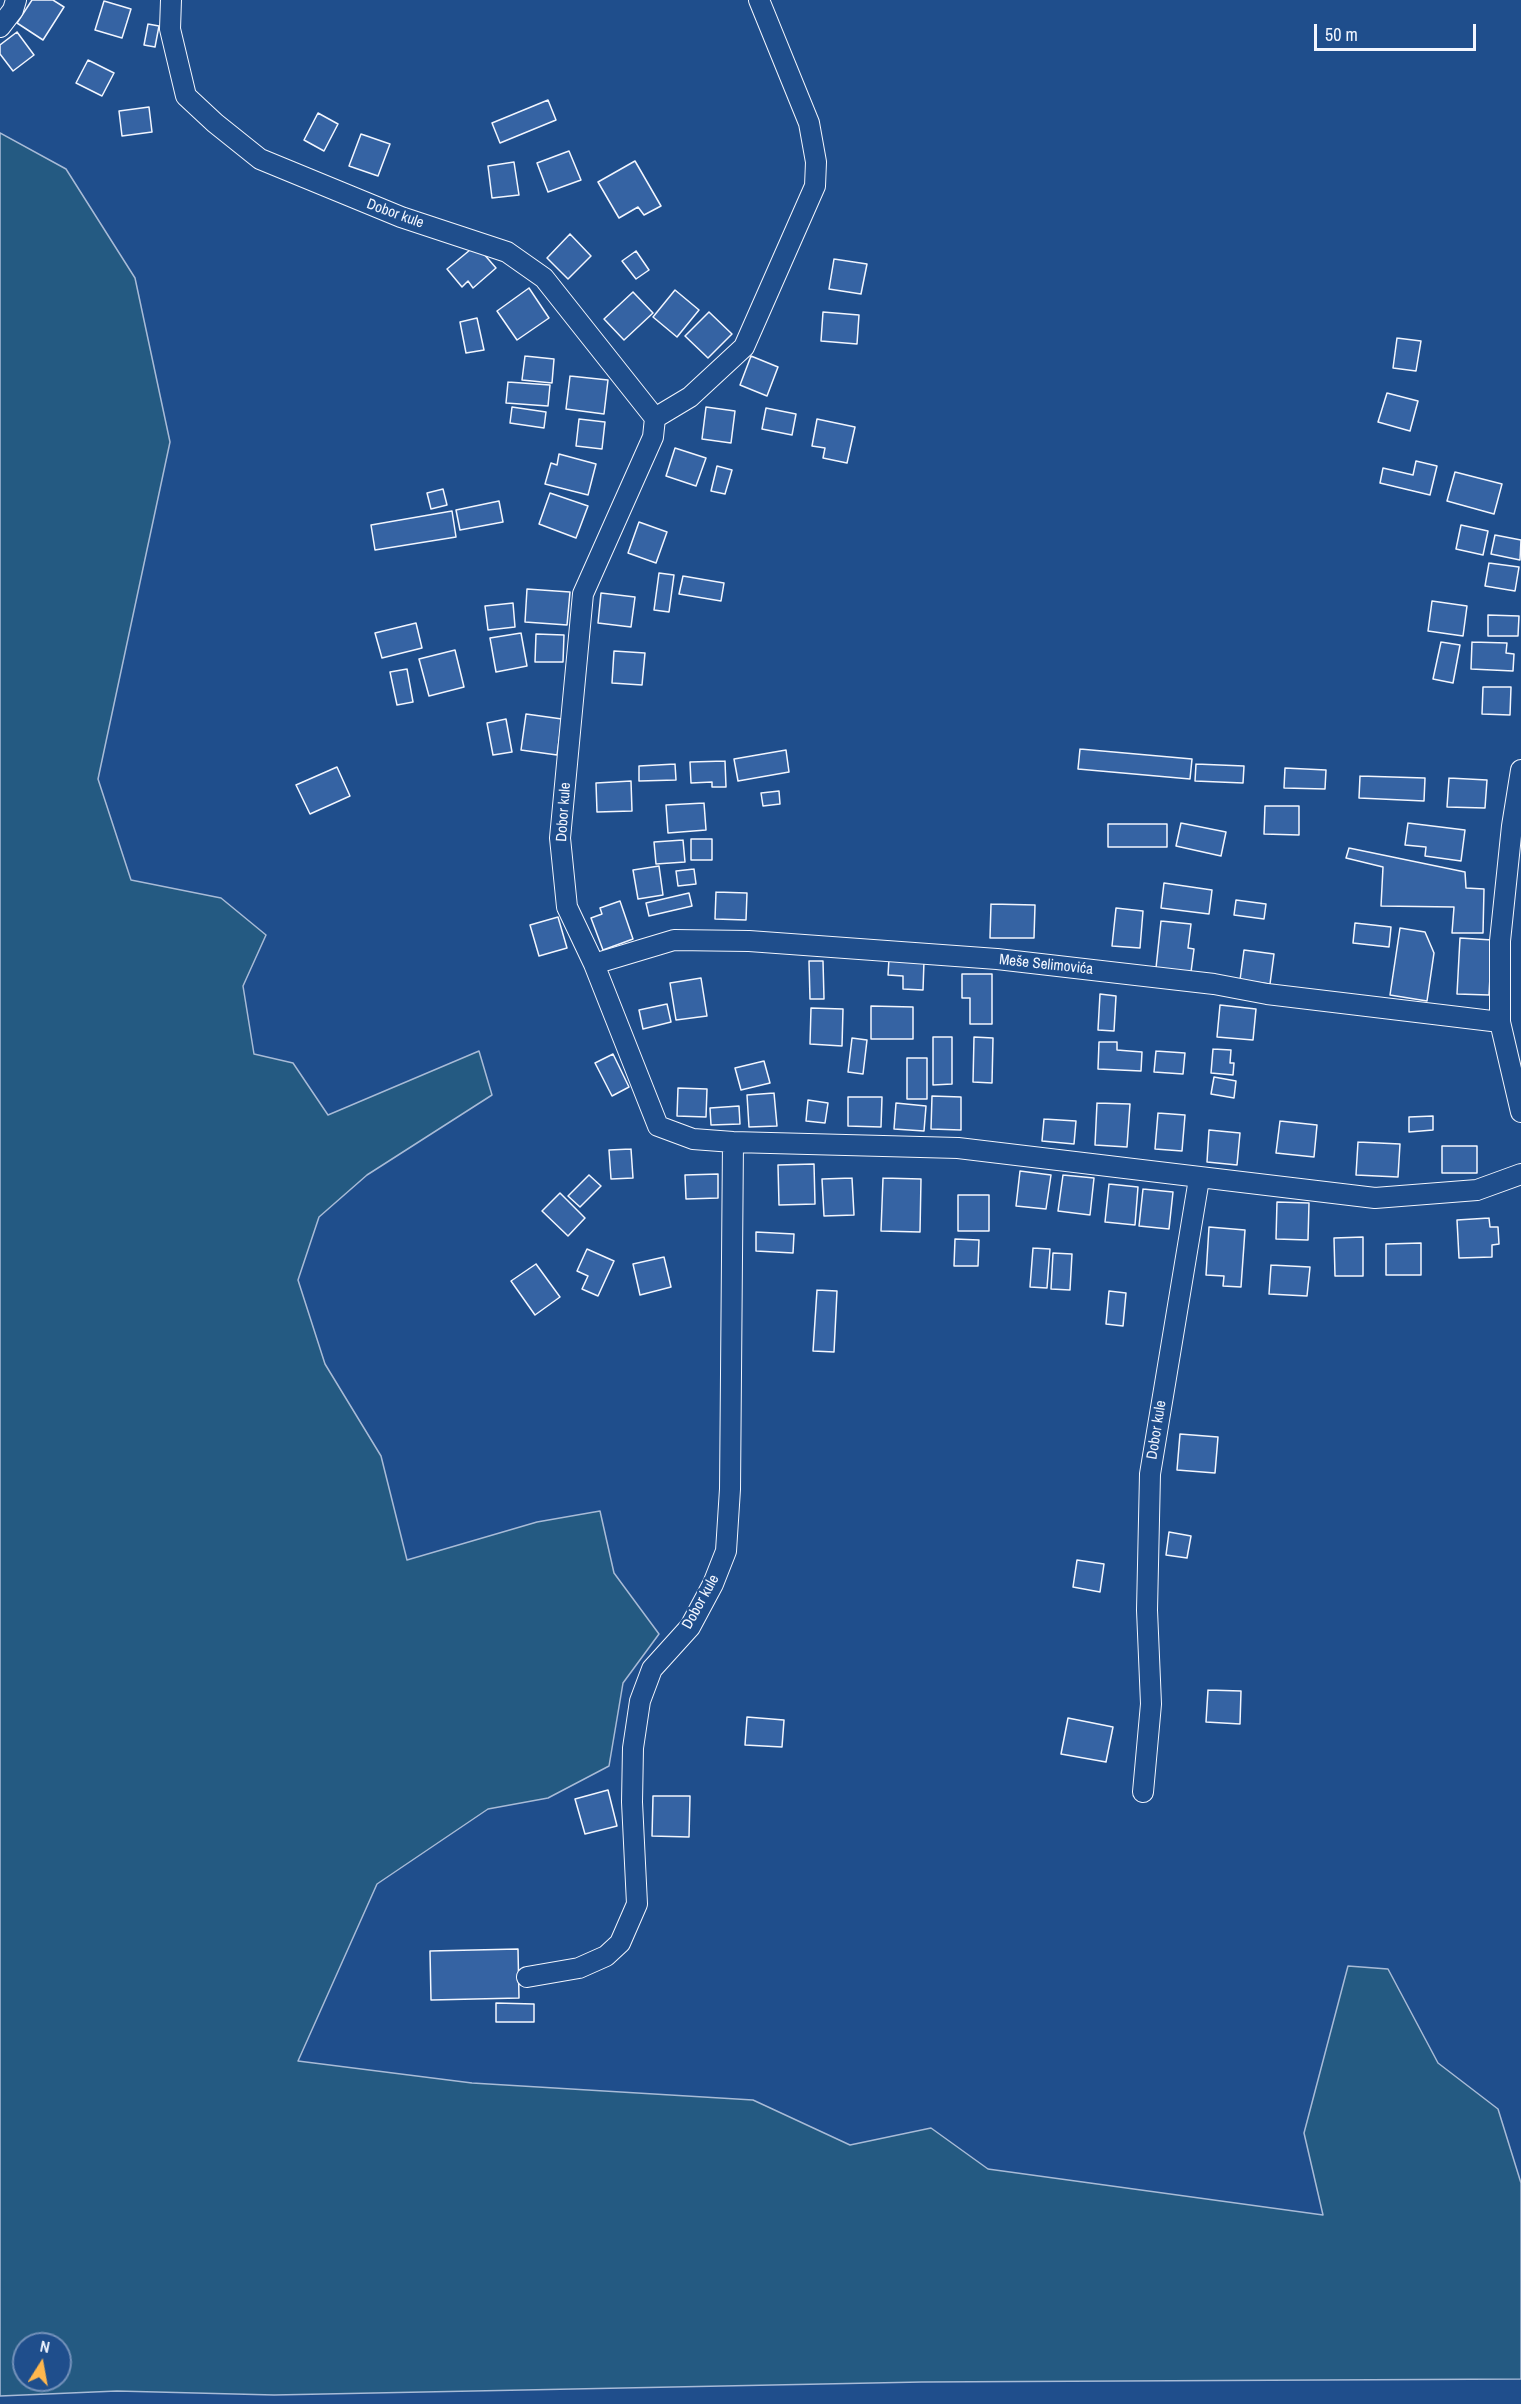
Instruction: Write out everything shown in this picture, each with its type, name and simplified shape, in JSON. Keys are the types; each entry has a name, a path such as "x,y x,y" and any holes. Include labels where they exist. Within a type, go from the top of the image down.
{"street":[{"path":"0,27 13,10 16,0"},
{"name":"Dobor kule","path":"171,0 170,29 186,96 215,123 260,159 401,218 507,252 544,278 655,418 653,437 583,594 560,838 567,907 594,964 658,1126 693,1139 958,1148 1199,1179 1375,1198 1477,1190 1521,1174"},
{"path":"655,418 690,397 744,347 815,186 816,162 809,123 759,0"},
{"path":"1521,770 1512,826 1500,941 1500,1022 1521,1112"},
{"name":"Meše Selimovića","path":"594,964 674,940 749,941 1008,961 1214,984 1267,994 1500,1022"},
{"name":"Dobor kule","path":"526,1977 579,1968 606,1956 620,1943 637,1904 632,1802 633,1748 640,1701 652,1669 690,1627 713,1584 726,1551 730,1489 733,1142"},
{"name":"Dobor kule","path":"1143,1792 1151,1704 1146,1610 1150,1474 1199,1179"}],"shaded area":[{"path":"0,133 66,169 135,278 170,442 98,779 131,880 221,898 266,935 243,986 254,1054 293,1063 328,1115 479,1051 492,1095 367,1175 319,1217 298,1280 325,1364 381,1456 407,1560 537,1522 600,1511 614,1573 659,1634 623,1683 609,1766 548,1798 488,1809 377,1884 298,2061 472,2083 753,2100 850,2145 931,2128 988,2169 1323,2215 1304,2133 1348,1966 1388,1969 1438,2063 1498,2109 1521,2183 1521,2379 922,2382 274,2395 117,2391 0,2396"}],"building":[{"path":"32,0 53,0 64,7 43,40 17,23"},
{"path":"104,1 131,9 122,38 95,30"},
{"path":"148,24 159,26 155,47 144,45"},
{"path":"17,32 34,55 13,71 0,54 0,45"},
{"path":"88,60 114,73 102,96 76,83"},
{"path":"548,100 556,120 500,143 492,123"},
{"path":"149,107 152,132 122,136 119,111"},
{"path":"318,113 338,124 324,151 304,140"},
{"path":"361,134 390,144 378,176 349,166"},
{"path":"569,151 581,180 548,192 537,163"},
{"path":"635,161 661,206 644,215 638,207 619,218 598,182"},
{"path":"514,162 519,195 492,198 488,166"},
{"path":"570,234 591,256 568,279 547,258"},
{"path":"476,245 496,268 473,288 468,281 462,287 447,269"},
{"path":"636,251 649,270 636,279 622,261"},
{"path":"834,259 867,264 861,294 829,289"},
{"path":"529,288 549,318 517,340 497,311"},
{"path":"675,290 699,310 677,337 653,317"},
{"path":"633,292 653,313 624,340 604,319"},
{"path":"709,312 732,334 708,358 685,336"},
{"path":"823,312 859,315 857,344 821,341"},
{"path":"477,318 484,350 466,353 460,322"},
{"path":"1397,338 1421,341 1416,371 1393,368"},
{"path":"525,356 554,359 552,383 522,380"},
{"path":"751,356 778,367 767,396 740,385"},
{"path":"570,376 608,380 604,414 566,409"},
{"path":"508,382 550,385 548,406 506,403"},
{"path":"1387,393 1418,401 1410,431 1378,422"},
{"path":"512,407 546,412 544,428 510,423"},
{"path":"706,407 735,411 731,443 702,439"},
{"path":"766,408 796,414 792,435 762,429"},
{"path":"579,419 605,422 602,449 576,446"},
{"path":"817,419 855,427 847,463 823,458 825,448 812,446"},
{"path":"675,448 706,458 696,486 666,476"},
{"path":"559,454 596,464 588,495 545,484 551,463 557,465"},
{"path":"1416,461 1437,466 1430,495 1380,483 1383,468 1413,475"},
{"path":"717,466 732,470 725,494 711,491"},
{"path":"1455,472 1502,484 1494,514 1447,501"},
{"path":"443,489 447,505 431,509 427,493"},
{"path":"550,493 588,506 576,538 539,524"},
{"path":"499,501 503,522 460,530 456,510"},
{"path":"452,511 456,537 375,550 371,525"},
{"path":"639,522 667,532 656,563 628,553"},
{"path":"1461,525 1488,531 1483,555 1456,549"},
{"path":"1495,535 1521,540 1520,560 1491,554"},
{"path":"1489,563 1519,567 1515,591 1485,586"},
{"path":"659,573 674,575 669,612 654,610"},
{"path":"683,576 724,583 721,601 679,594"},
{"path":"527,589 570,592 567,625 525,622"},
{"path":"601,593 635,597 631,627 598,623"},
{"path":"1432,601 1467,606 1463,636 1428,631"},
{"path":"513,603 515,627 488,630 485,606"},
{"path":"1488,615 1519,616 1518,636 1488,636"},
{"path":"416,623 422,648 382,658 375,633"},
{"path":"521,633 527,666 496,672 490,638"},
{"path":"536,634 564,635 563,662 535,662"},
{"path":"1441,642 1460,645 1453,683 1433,679"},
{"path":"1472,642 1507,643 1506,653 1514,654 1513,671 1471,669"},
{"path":"455,650 464,687 429,696 419,659"},
{"path":"614,651 645,653 642,685 612,683"},
{"path":"407,669 413,702 397,705 390,672"},
{"path":"1483,687 1511,687 1510,715 1482,714"},
{"path":"526,714 562,719 557,755 521,750"},
{"path":"506,719 512,752 493,755 487,723"},
{"path":"1080,749 1192,759 1190,779 1078,769"},
{"path":"786,750 789,772 738,781 734,759"},
{"path":"725,761 726,787 712,787 712,782 691,783 690,762"},
{"path":"675,764 676,780 639,781 639,766"},
{"path":"1196,764 1244,766 1243,783 1195,781"},
{"path":"337,767 350,796 310,814 296,785"},
{"path":"1285,768 1326,770 1325,789 1284,788"},
{"path":"1360,776 1425,778 1424,801 1359,798"},
{"path":"1449,778 1487,780 1485,808 1447,807"},
{"path":"631,781 632,811 597,812 596,783"},
{"path":"779,791 780,804 763,806 761,793"},
{"path":"704,803 706,830 668,833 666,805"},
{"path":"1265,806 1299,806 1299,835 1264,834"},
{"path":"1181,823 1226,832 1221,856 1176,846"},
{"path":"1408,823 1465,830 1461,861 1425,856 1426,847 1405,845"},
{"path":"1108,824 1167,824 1167,847 1108,847"},
{"path":"691,839 712,839 712,860 691,860"},
{"path":"683,840 685,862 656,864 654,842"},
{"path":"1349,848 1465,872 1466,888 1484,889 1483,933 1452,933 1454,907 1381,906 1383,867 1346,858"},
{"path":"659,866 663,895 638,899 633,870"},
{"path":"694,869 696,884 678,886 676,871"},
{"path":"1164,883 1212,890 1209,914 1161,908"},
{"path":"716,892 747,893 746,920 715,919"},
{"path":"689,893 692,906 649,916 646,903"},
{"path":"1236,900 1266,904 1264,919 1234,915"},
{"path":"620,901 633,939 603,950 591,918 602,914 600,908"},
{"path":"991,904 1035,905 1034,938 990,938"},
{"path":"1116,908 1143,911 1140,948 1112,946"},
{"path":"558,917 567,948 539,956 530,925"},
{"path":"1161,921 1191,924 1188,948 1194,949 1191,972 1156,968"},
{"path":"1355,923 1391,927 1389,947 1353,943"},
{"path":"1400,928 1425,932 1434,953 1427,1001 1390,995"},
{"path":"1460,938 1492,940 1489,995 1457,994"},
{"path":"1244,950 1274,954 1270,984 1240,980"},
{"path":"889,959 924,961 923,990 903,989 903,976 888,975"},
{"path":"809,961 823,961 824,999 810,999"},
{"path":"962,974 992,974 992,1024 970,1024 970,998 962,998"},
{"path":"701,978 707,1016 676,1020 670,983"},
{"path":"1100,994 1116,996 1114,1031 1098,1030"},
{"path":"667,1004 671,1022 643,1029 639,1010"},
{"path":"1220,1005 1256,1009 1253,1040 1217,1037"},
{"path":"871,1006 913,1007 913,1039 871,1039"},
{"path":"811,1008 843,1009 842,1046 810,1044"},
{"path":"933,1037 952,1037 952,1084 933,1085"},
{"path":"974,1037 993,1038 992,1083 973,1082"},
{"path":"852,1038 867,1040 863,1074 848,1072"},
{"path":"1099,1042 1117,1042 1117,1050 1142,1052 1141,1071 1098,1069"},
{"path":"1213,1049 1231,1050 1230,1063 1234,1063 1233,1075 1211,1073"},
{"path":"1156,1051 1185,1053 1183,1074 1154,1072"},
{"path":"613,1054 629,1087 612,1096 595,1063"},
{"path":"907,1058 927,1058 927,1099 907,1099"},
{"path":"764,1061 770,1083 741,1090 735,1068"},
{"path":"1214,1077 1236,1081 1234,1098 1211,1094"},
{"path":"678,1088 707,1089 706,1117 677,1116"},
{"path":"774,1093 777,1126 749,1127 747,1095"},
{"path":"932,1096 961,1097 961,1130 931,1129"},
{"path":"848,1097 882,1097 881,1127 848,1126"},
{"path":"808,1100 828,1103 825,1123 806,1121"},
{"path":"896,1103 926,1106 924,1131 894,1129"},
{"path":"1097,1103 1130,1104 1127,1147 1095,1145"},
{"path":"739,1106 740,1124 711,1125 710,1108"},
{"path":"1158,1113 1185,1115 1182,1151 1155,1149"},
{"path":"1433,1116 1433,1130 1409,1132 1409,1117"},
{"path":"1044,1119 1076,1121 1074,1144 1042,1141"},
{"path":"1280,1121 1317,1125 1314,1157 1276,1153"},
{"path":"1209,1130 1240,1133 1237,1165 1207,1162"},
{"path":"1358,1142 1400,1144 1398,1177 1356,1175"},
{"path":"1442,1146 1477,1146 1477,1173 1442,1173"},
{"path":"631,1149 633,1178 611,1179 609,1150"},
{"path":"814,1164 815,1204 779,1205 778,1165"},
{"path":"1020,1171 1051,1175 1046,1209 1016,1206"},
{"path":"718,1174 718,1198 686,1199 685,1175"},
{"path":"589,1175 601,1186 580,1207 568,1196"},
{"path":"1063,1175 1094,1178 1090,1215 1058,1211"},
{"path":"852,1178 854,1215 824,1216 822,1179"},
{"path":"883,1178 921,1179 920,1232 881,1231"},
{"path":"1109,1184 1138,1187 1135,1225 1105,1222"},
{"path":"1143,1189 1173,1192 1169,1229 1139,1226"},
{"path":"560,1193 585,1218 568,1236 542,1211"},
{"path":"958,1195 989,1195 989,1231 958,1231"},
{"path":"1277,1202 1309,1203 1308,1240 1276,1239"},
{"path":"1489,1218 1490,1227 1498,1227 1499,1244 1492,1245 1492,1257 1459,1258 1457,1220"},
{"path":"1209,1227 1245,1230 1241,1287 1223,1286 1224,1276 1206,1275"},
{"path":"756,1232 794,1234 793,1253 756,1251"},
{"path":"1363,1237 1363,1276 1335,1276 1334,1238"},
{"path":"955,1239 979,1240 978,1266 954,1266"},
{"path":"1421,1243 1421,1275 1386,1275 1386,1244"},
{"path":"1033,1248 1050,1249 1047,1288 1030,1287"},
{"path":"587,1249 614,1261 598,1296 582,1289 588,1276 577,1271"},
{"path":"1053,1253 1072,1254 1070,1290 1051,1289"},
{"path":"664,1257 671,1287 640,1295 633,1264"},
{"path":"536,1264 560,1297 535,1315 511,1281"},
{"path":"1271,1265 1310,1267 1307,1296 1269,1294"},
{"path":"817,1290 837,1291 834,1352 813,1351"},
{"path":"1109,1291 1126,1293 1123,1326 1106,1324"},
{"path":"1180,1434 1218,1437 1215,1473 1177,1470"},
{"path":"1169,1532 1191,1536 1187,1558 1166,1555"},
{"path":"1077,1560 1104,1564 1100,1592 1073,1587"},
{"path":"1208,1690 1241,1691 1240,1724 1206,1722"},
{"path":"747,1717 784,1720 782,1747 745,1745"},
{"path":"1068,1718 1113,1727 1106,1762 1061,1754"},
{"path":"608,1790 617,1826 585,1834 575,1799"},
{"path":"653,1796 690,1796 689,1837 652,1836"},
{"path":"518,1949 519,1998 431,2000 430,1951"},
{"path":"496,2003 534,2004 534,2022 496,2022"}]}
